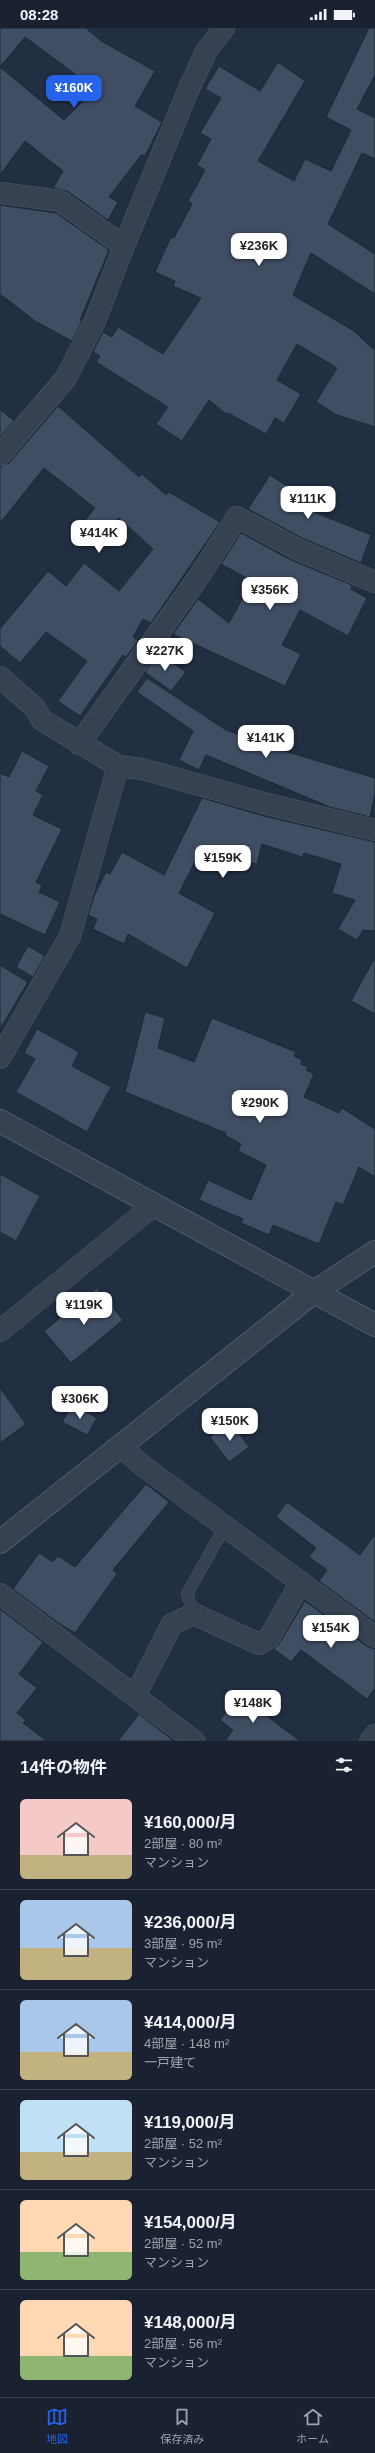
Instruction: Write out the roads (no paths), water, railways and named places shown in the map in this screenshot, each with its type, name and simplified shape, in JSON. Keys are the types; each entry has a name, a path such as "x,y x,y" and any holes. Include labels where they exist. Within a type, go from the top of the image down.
{"street":[{"path":"0,455 66,378 95,321 124,246 207,50 224,28"},
{"path":"0,192 60,201 124,246"},
{"path":"79,744 198,578 237,517 297,549 375,582"},
{"path":"0,677 35,708 42,720 79,744 118,766 142,769 252,800 375,830"},
{"path":"0,1058 70,936 118,766"},
{"path":"0,1121 375,1325"},
{"path":"0,1332 154,1205"},
{"path":"0,1542 314,1292 375,1252"},
{"path":"120,1446 143,1466 375,1637"},
{"path":"135,1696 172,1624 194,1614 259,1644 269,1638 301,1582"},
{"path":"0,1594 194,1741"},
{"path":"370,1741 375,1735"}],"lane":[{"path":"194,1614 187,1594 225,1526"}]}
